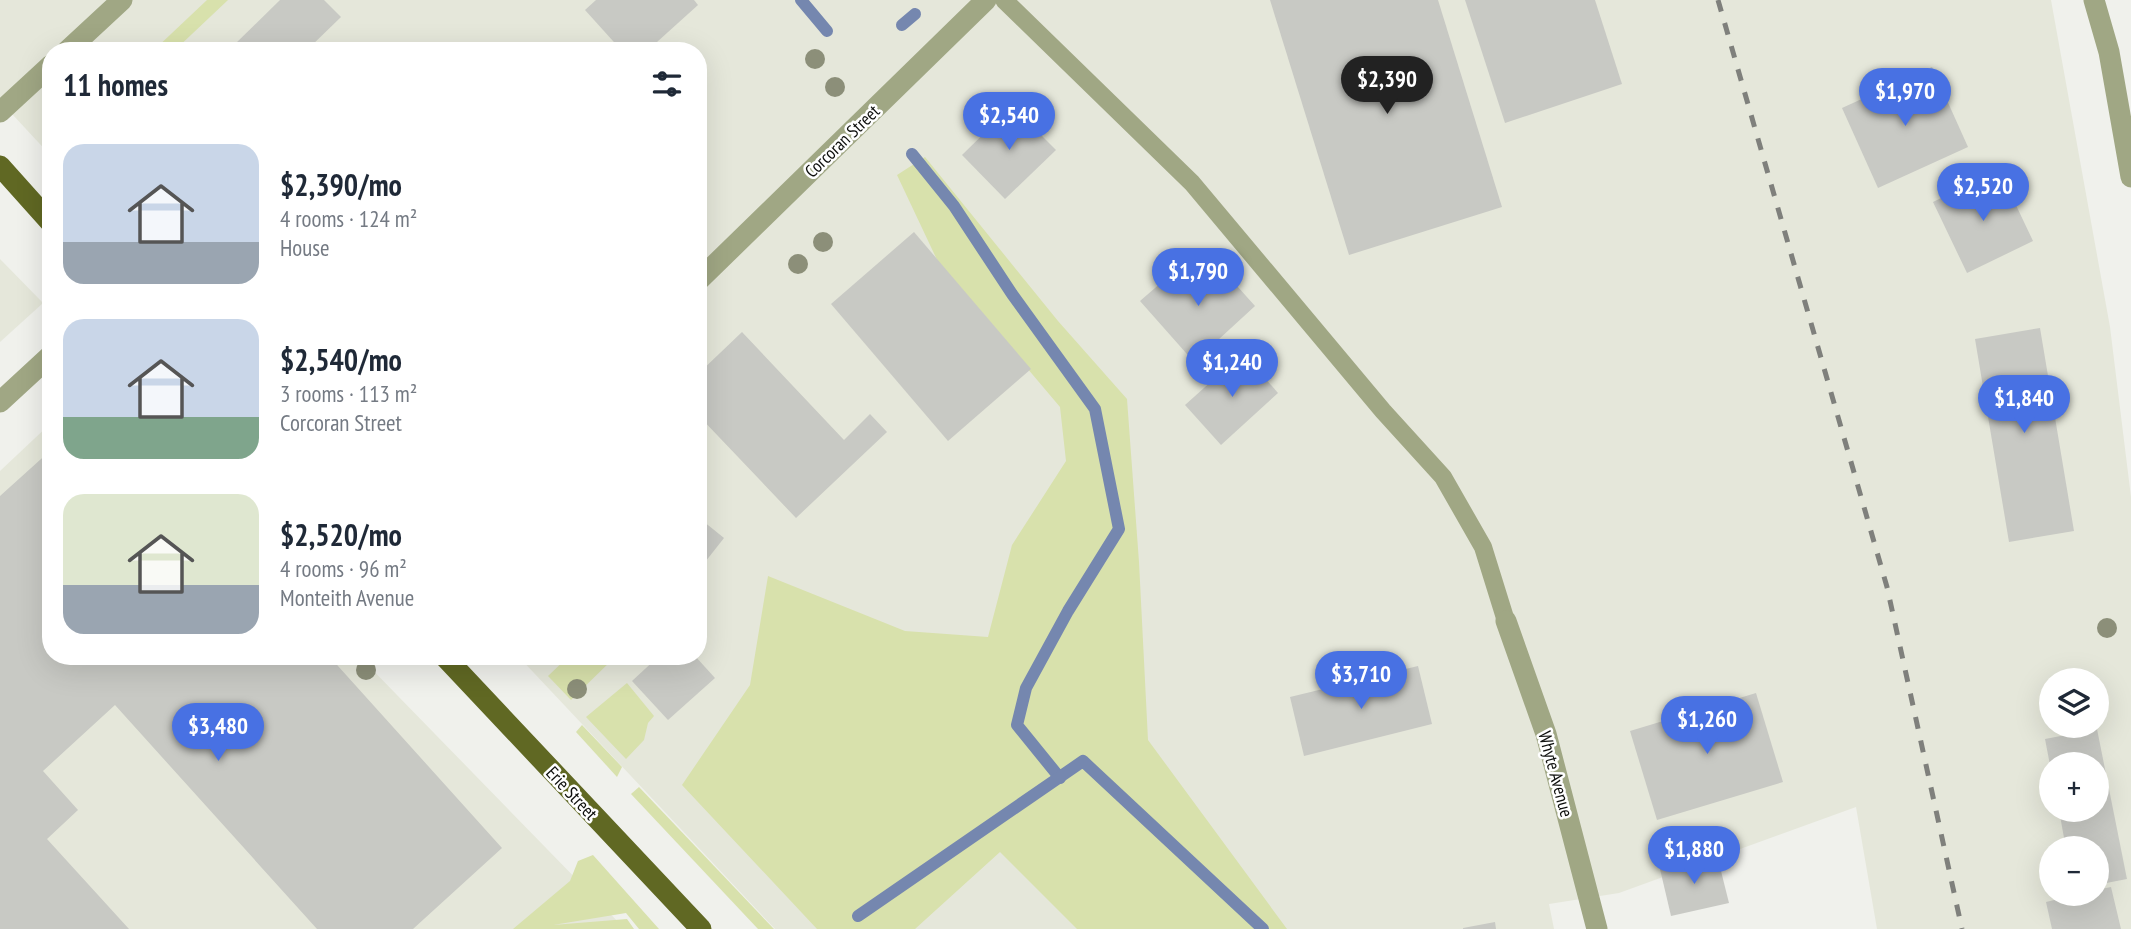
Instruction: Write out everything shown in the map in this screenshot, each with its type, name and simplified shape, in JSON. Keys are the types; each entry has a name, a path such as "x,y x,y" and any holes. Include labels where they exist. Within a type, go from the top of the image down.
{"main road":[{"path":"0,166 42,212"},
{"name":"Erie Street","path":"452,665 701,929"}],"street":[{"path":"77,42 122,0"},
{"name":"Corcoran Street","path":"707,272 986,0"},
{"path":"2094,0 2109,52 2131,177"},
{"path":"0,112 42,73"},
{"path":"0,402 42,363"},
{"name":"Whyte Avenue","path":"1506,621 1546,734 1597,929"}],"lane":[{"path":"1004,0 1192,183 1383,411 1443,477 1483,547 1506,621"}],"shaded area":[{"path":"0,0 2051,0 2110,327 2131,497 2131,929 1877,929 1856,807 1619,893 1549,904 1554,929 775,929 526,665 707,665 707,42 42,42 42,146 0,101"},
{"path":"0,259 42,304 0,342"},
{"path":"42,431 42,665 368,665 625,929 0,929 0,471"}],"green space":[{"path":"207,0 228,0 184,42 163,42"},
{"path":"925,157 1058,321 1127,399 1148,740 1287,929 1077,929 1000,852 915,929 817,929 682,785 750,685 768,576 905,631 988,637 1012,545 1066,461 1060,407 939,264 897,175"},
{"path":"560,665 607,665 571,700 548,676"},
{"path":"627,683 654,716 648,723 644,740 626,759 586,717"},
{"path":"582,725 622,767 617,777 576,732"},
{"path":"639,787 774,929 758,929 631,794"},
{"path":"593,855 659,929 639,929 626,913 553,925 627,919 634,929 513,929 570,881 578,861"}],"building":[{"path":"280,0 324,0 341,17 315,42 237,42"},
{"path":"596,0 694,0 698,5 657,42 614,42 585,10"},
{"path":"1270,0 1438,0 1502,207 1349,255"},
{"path":"1465,0 1595,0 1622,84 1505,123"},
{"path":"1932,67 1968,147 1878,188 1842,108"},
{"path":"1012,106 1056,150 1005,199 962,155"},
{"path":"1986,176 1992,189 2005,182 2033,241 1967,273 1933,202"},
{"path":"914,232 1031,369 948,441 831,304"},
{"path":"1211,257 1255,306 1194,362 1140,301 1170,275 1179,286"},
{"path":"2040,328 2074,531 2009,542 1975,339"},
{"path":"742,332 844,440 870,414 887,432 796,518 707,424 707,365"},
{"path":"1243,353 1278,393 1221,445 1185,405"},
{"path":"42,458 42,665 337,665 502,848 413,929 317,929 115,705 43,771 78,810 47,839 129,929 0,929 0,496"},
{"path":"707,524 724,538 707,560"},
{"path":"649,665 703,665 715,678 668,720 632,681"},
{"path":"1418,666 1432,724 1304,756 1290,697"},
{"path":"1756,693 1783,782 1657,820 1630,731"},
{"path":"2099,738 2102,752 2048,752 2045,739"},
{"path":"2109,789 2127,879 2109,882 2109,836 2064,836 2061,822 2109,822"},
{"path":"1717,855 1729,903 1671,916 1660,869"},
{"path":"2109,887 2121,929 2052,929 2047,906 2109,906"},
{"path":"1495,922 1496,929 1463,929 1463,928"}],"waterway":[{"path":"801,0 827,31"},
{"path":"902,25 915,14"},
{"path":"912,154 954,206 1012,294 1095,409 1119,529 1068,611 1026,688 1017,725 1060,778"},
{"path":"858,916 1083,761 1263,929"}],"railway":[{"path":"1718,0 1887,587 1962,929"}]}
